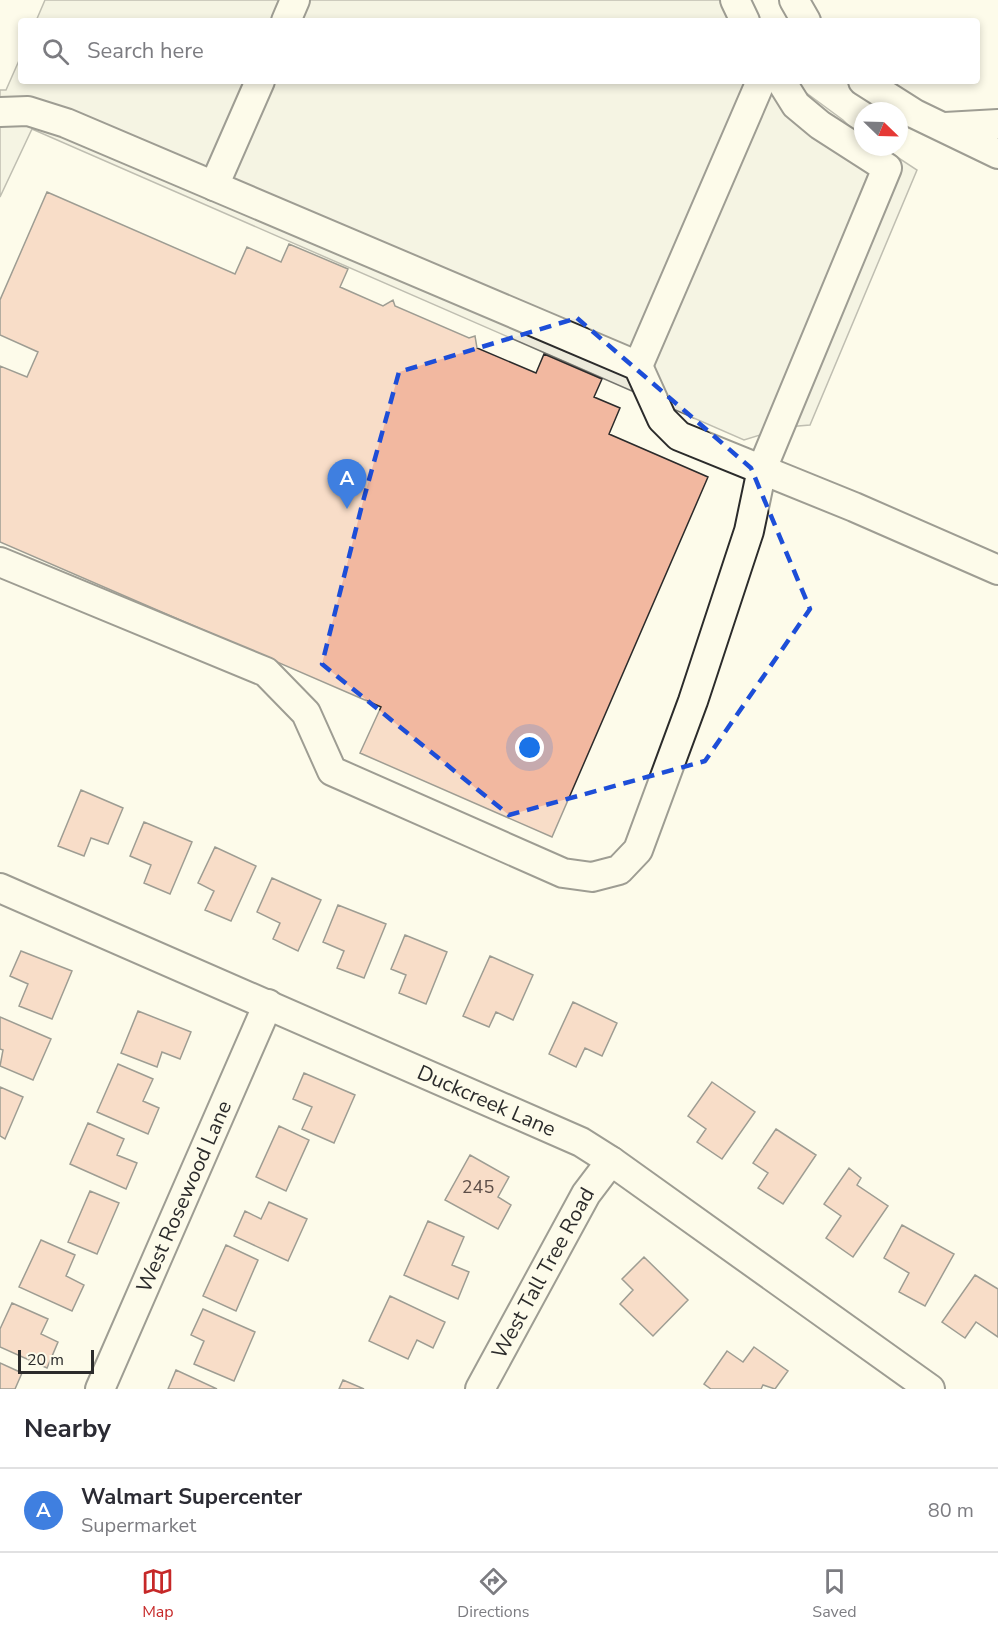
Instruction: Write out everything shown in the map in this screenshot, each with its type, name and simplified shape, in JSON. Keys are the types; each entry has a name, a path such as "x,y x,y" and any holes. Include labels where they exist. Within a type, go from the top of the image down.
{"street":[{"path":"287,18 295,0"},
{"path":"735,0 744,18"},
{"path":"794,0 804,18"},
{"path":"214,186 259,84"},
{"path":"638,366 760,84"},
{"path":"0,562 266,672 306,713 332,771 563,873 592,877 618,870 638,850 693,701 749,531 762,469 887,168 820,125 796,105 783,84"},
{"path":"869,84 915,114 945,127 995,142"},
{"path":"0,112 28,111 66,123 638,366 662,419 680,436 854,507 998,570"},
{"name":"Duckcreek Lane","path":"0,888 567,1135 611,1161 930,1389"},
{"name":"West Rosewood Lane","path":"100,1389 268,1004"},
{"name":"West Tall Tree Road","path":"480,1389 586,1194 611,1161"}],"highlighted area":[{"path":"577,318 751,468 810,609 705,761 509,815 322,664 362,505 399,372"}],"shaded area":[{"path":"45,0 735,0 744,18 37,18"},
{"path":"18,63 18,84 794,84 843,120 854,131 854,156 896,156 917,170 810,425 786,427 744,440 32,129 0,197 0,90 6,90"}],"building":[{"path":"47,192 235,274 247,247 281,262 289,244 348,269 340,287 383,306 393,300 395,306 469,338 475,336 477,348 536,373 544,354 602,379 594,397 620,408 609,434 708,477 552,837 360,753 381,707 0,542 0,366 27,377 38,352 0,335 0,300"},
{"path":"81,790 123,808 108,844 91,838 84,856 58,846"},
{"path":"144,822 192,842 170,894 144,883 151,865 130,856"},
{"path":"215,847 256,866 231,921 205,910 214,891 198,883"},
{"path":"272,878 321,900 298,951 273,939 280,923 257,912"},
{"path":"338,905 386,924 364,978 337,968 344,951 323,942"},
{"path":"405,935 447,952 426,1004 399,993 406,975 391,969"},
{"path":"21,951 72,971 52,1019 19,1006 28,984 10,976"},
{"path":"490,956 533,975 513,1020 496,1012 489,1027 463,1016"},
{"path":"573,1002 617,1023 602,1056 585,1048 576,1067 549,1054"},
{"path":"138,1011 191,1032 180,1059 162,1052 157,1067 121,1053"},
{"path":"0,1017 51,1039 33,1080 0,1066 3,1050 0,1049"},
{"path":"118,1064 153,1079 143,1101 159,1108 148,1134 97,1112"},
{"path":"304,1073 355,1095 334,1143 302,1129 312,1107 293,1099"},
{"path":"712,1082 755,1112 722,1159 697,1142 706,1129 688,1116"},
{"path":"0,1087 23,1097 5,1139 0,1136"},
{"path":"88,1123 124,1139 117,1155 137,1163 126,1189 70,1164"},
{"path":"279,1126 309,1140 286,1191 256,1177"},
{"path":"776,1129 816,1155 783,1204 758,1188 768,1173 753,1163"},
{"path":"470,1155 509,1177 498,1197 511,1205 498,1229 445,1200"},
{"path":"849,1168 861,1178 857,1185 888,1206 853,1257 826,1238 841,1216 824,1204"},
{"path":"90,1191 119,1203 97,1254 68,1242"},
{"path":"269,1202 307,1219 288,1261 234,1236 245,1211 261,1219"},
{"path":"428,1221 464,1237 452,1265 469,1272 458,1299 404,1275"},
{"path":"902,1225 954,1254 925,1306 899,1292 909,1273 884,1258"},
{"path":"41,1240 75,1255 66,1276 84,1285 72,1311 19,1287"},
{"path":"226,1245 258,1260 236,1311 203,1296"},
{"path":"644,1257 688,1300 653,1336 620,1304 633,1290 622,1279"},
{"path":"975,1275 998,1289 998,1337 976,1322 965,1338 942,1322"},
{"path":"390,1296 445,1322 433,1348 417,1340 408,1359 369,1341"},
{"path":"12,1303 48,1319 41,1334 58,1342 47,1368 0,1347 0,1329"},
{"path":"203,1309 255,1332 234,1381 194,1364 204,1341 191,1335"},
{"path":"754,1347 788,1371 775,1389 763,1385 761,1389 711,1389 704,1384 727,1351 743,1362"},
{"path":"0,1363 22,1373 15,1389 0,1389"},
{"path":"176,1370 217,1389 168,1389"},
{"path":"343,1380 364,1389 339,1389"}],"place":[{"name":"Walmart Supercenter","path":"347,509"}]}
